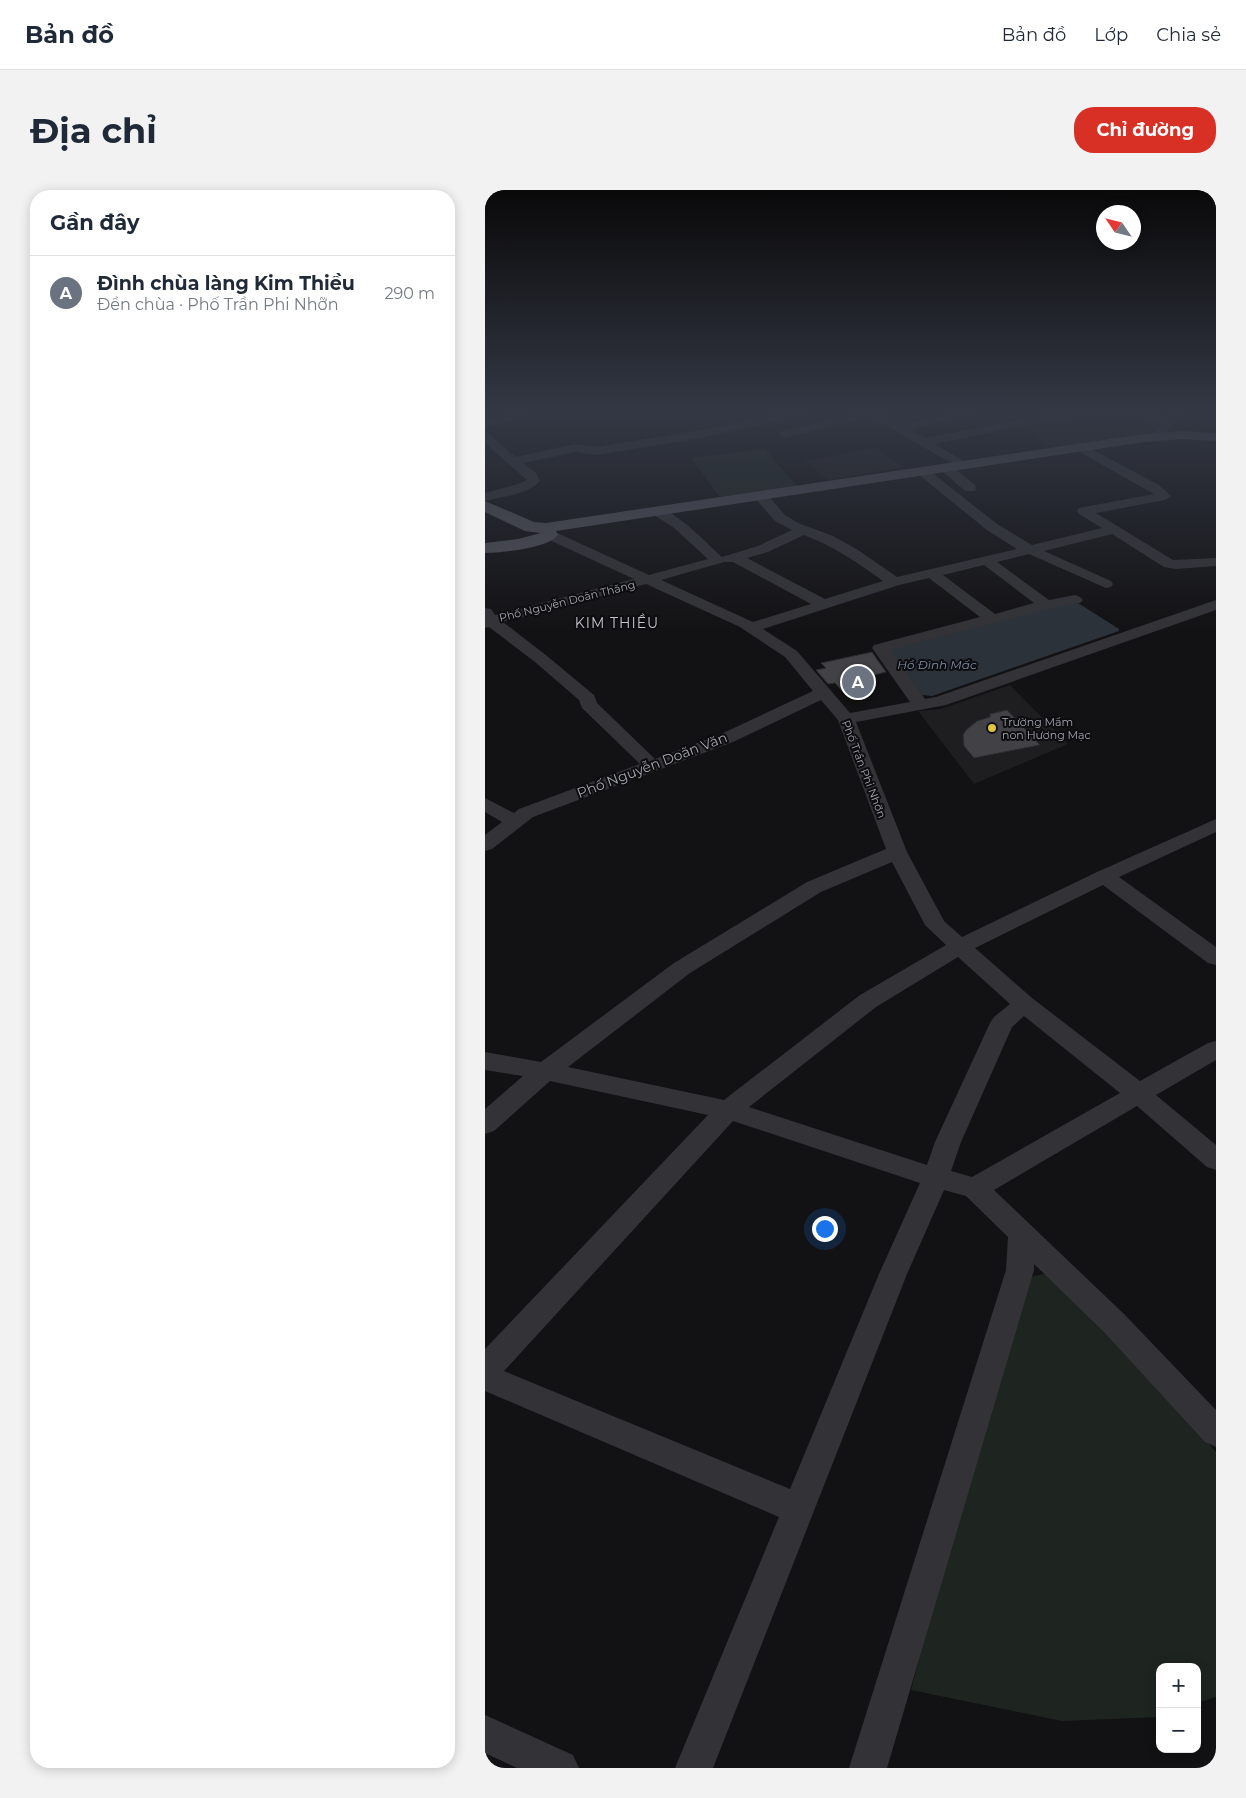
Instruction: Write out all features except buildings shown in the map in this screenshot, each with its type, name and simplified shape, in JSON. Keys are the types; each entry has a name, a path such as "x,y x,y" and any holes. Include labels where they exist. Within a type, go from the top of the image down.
{"main road":[{"path":"485,506 531,526 548,531 657,511 834,485"},
{"path":"485,548 535,541 548,531"}],"street":[{"path":"485,497 527,485"},
{"path":"939,485 992,527 1017,543 1106,584"},
{"path":"966,485 970,488"},
{"path":"1148,485 1165,496 1084,511 1169,564 1216,562"},
{"path":"760,496 780,518 828,539 853,553 895,582"},
{"path":"657,511 677,524 718,561"},
{"name":"Phố Nguyễn Doãn Thăng","path":"487,619 735,557 763,549 804,530"},
{"path":"751,628 895,582 1113,530"},
{"name":"Phố Trần Phi Nhỡn","path":"548,531 751,628 791,654 846,719 897,852 936,924 1024,1004 1139,1094 1216,1160"},
{"path":"735,557 825,605"},
{"path":"986,560 1045,604"},
{"path":"931,574 991,618"},
{"path":"921,705 880,648 1045,604 1075,600"},
{"path":"846,719 940,701 1216,605"},
{"path":"487,619 541,658 587,699 588,704 652,766"},
{"name":"Phố Nguyễn Doãn Văn","path":"485,845 526,813 727,738 824,692"},
{"path":"485,804 515,821"},
{"path":"485,1370 728,1110 868,1001 961,946 1104,876 1216,825"},
{"path":"485,1124 545,1071 681,968 815,887 897,852"},
{"path":"1104,876 1216,958"},
{"path":"694,1768 893,1274 936,1178 948,1142 1002,1023 1024,1004"},
{"path":"975,1188 1216,1049"},
{"path":"485,1061 545,1071 728,1110 936,1178 975,1188 1114,1323 1216,1432"},
{"path":"868,1768 1020,1270 1022,1234"},
{"path":"485,1377 799,1509"},
{"path":"485,1734 560,1768"}],"shaded area":[{"path":"711,485 797,486 720,497"},
{"name":"Trường Mầm non Hương Mạc","path":"1010,685 1068,744 974,784 918,711 941,709"},
{"path":"1043,1274 1056,1280 1102,1326 1216,1452 1216,1697 1201,1702 1201,1663 1156,1663 1156,1717 1062,1721 911,1690 1018,1292 1031,1277"}],"water":[{"name":"Hồ Đình Mấc","path":"1078,603 1119,629 1119,631 932,696 922,695 887,651 887,649 1044,608"}],"place":[{"name":"Đình chùa làng Kim Thiều","path":"858,682"},
{"name":"Trường Mầm non Hương Mạc","path":"992,728"}],"district":[{"name":"KIM THIỀU","path":"617,623"}]}
